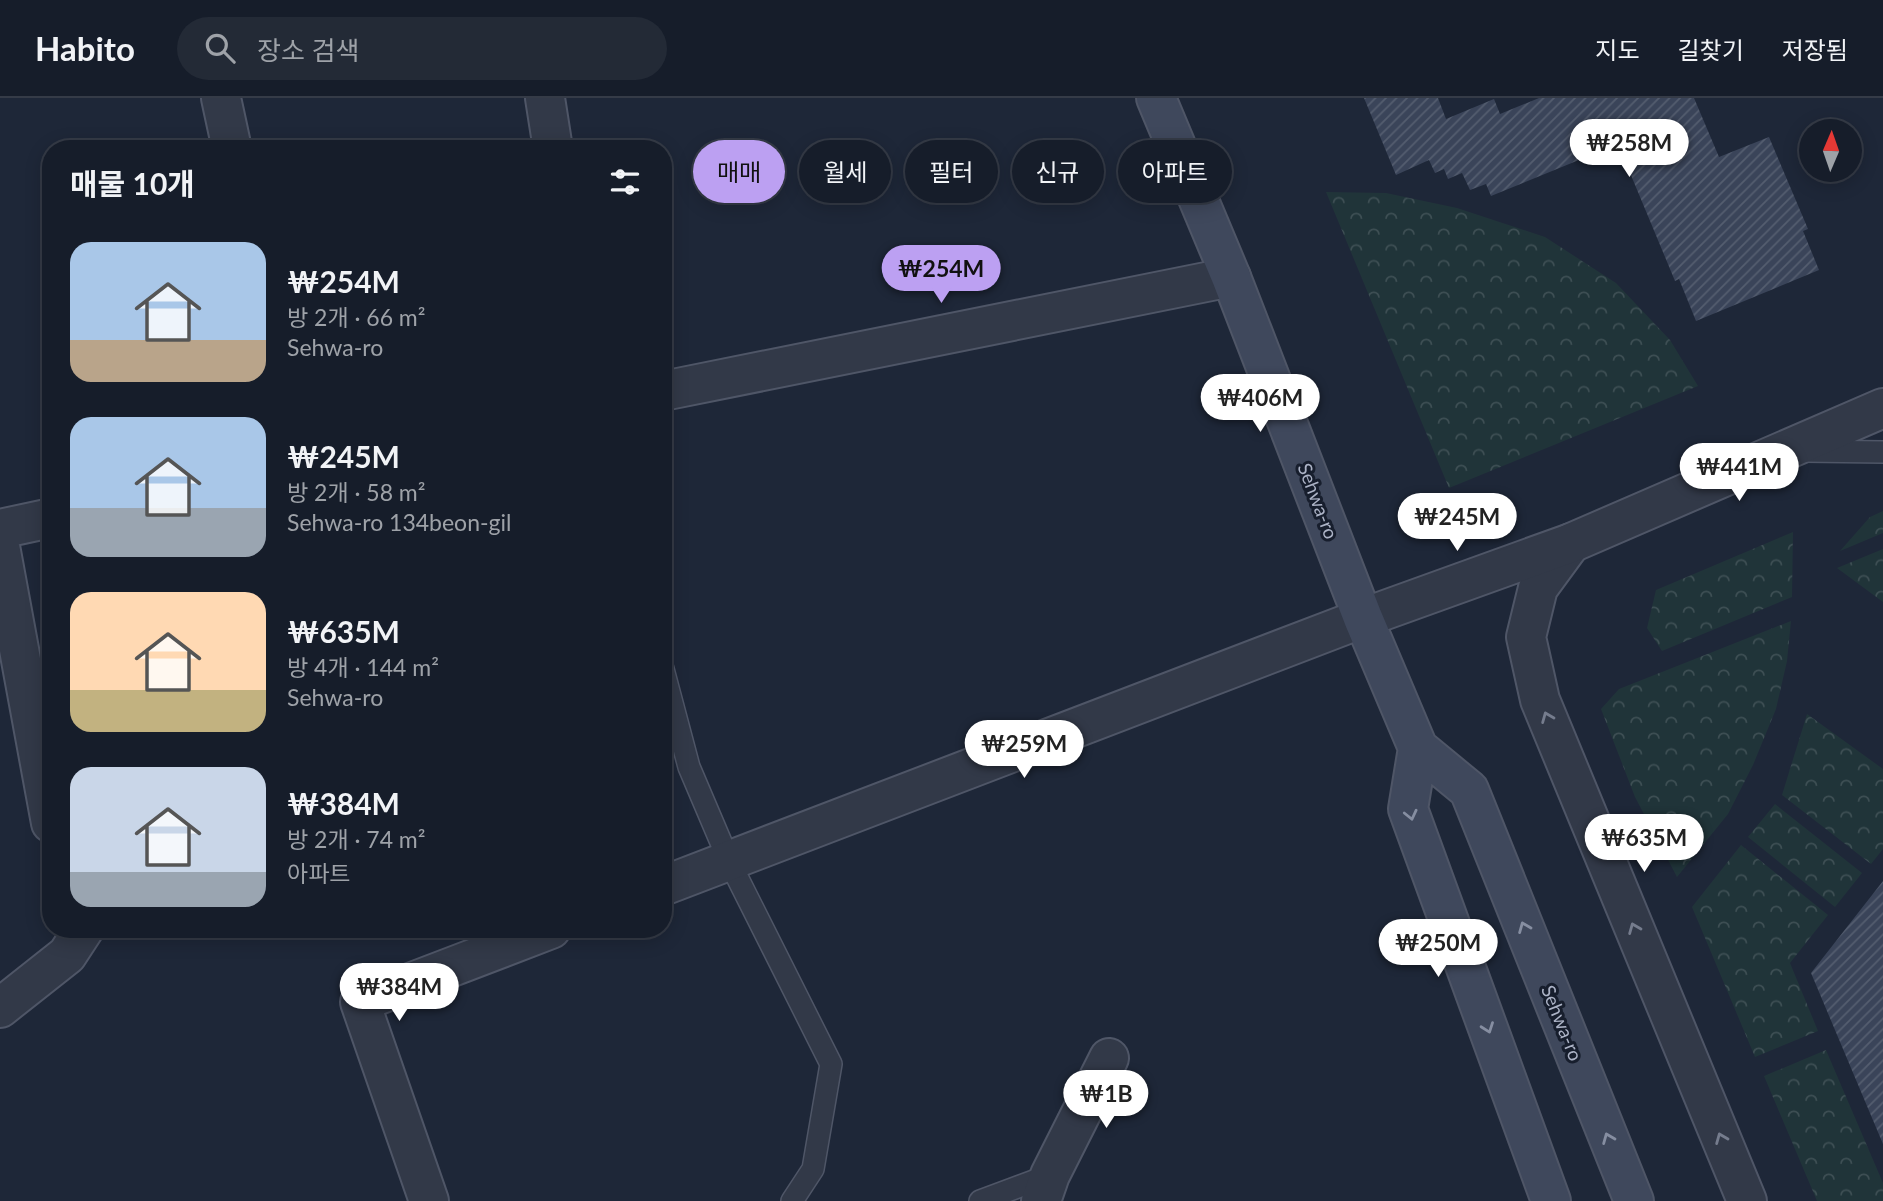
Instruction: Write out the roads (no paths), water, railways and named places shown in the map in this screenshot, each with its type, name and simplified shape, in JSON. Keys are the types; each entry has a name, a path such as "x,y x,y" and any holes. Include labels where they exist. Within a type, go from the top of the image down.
{"main road":[{"name":"Sehwa-ro","path":"1156,98 1231,277 1363,618 1418,748 1469,790 1634,1201"},
{"path":"1418,748 1408,809 1551,1201"}],"street":[{"path":"221,98 230,140"},
{"path":"545,98 552,140"},
{"path":"672,389 1231,277"},
{"path":"672,883 1363,618 1571,543 1883,408"},
{"path":"0,529 42,520"},
{"path":"1571,543 1538,588 1526,637 1540,700 1747,1201"},
{"path":"0,546 42,774"},
{"path":"0,1008 72,938"},
{"path":"429,1201 360,1002 527,938"},
{"path":"1045,1188 1109,1058"}],"lane":[{"path":"1784,451 1883,452"},
{"path":"672,702 690,767 729,861 831,1064 813,1169 792,1201"},
{"path":"980,1201 1045,1188"}]}
